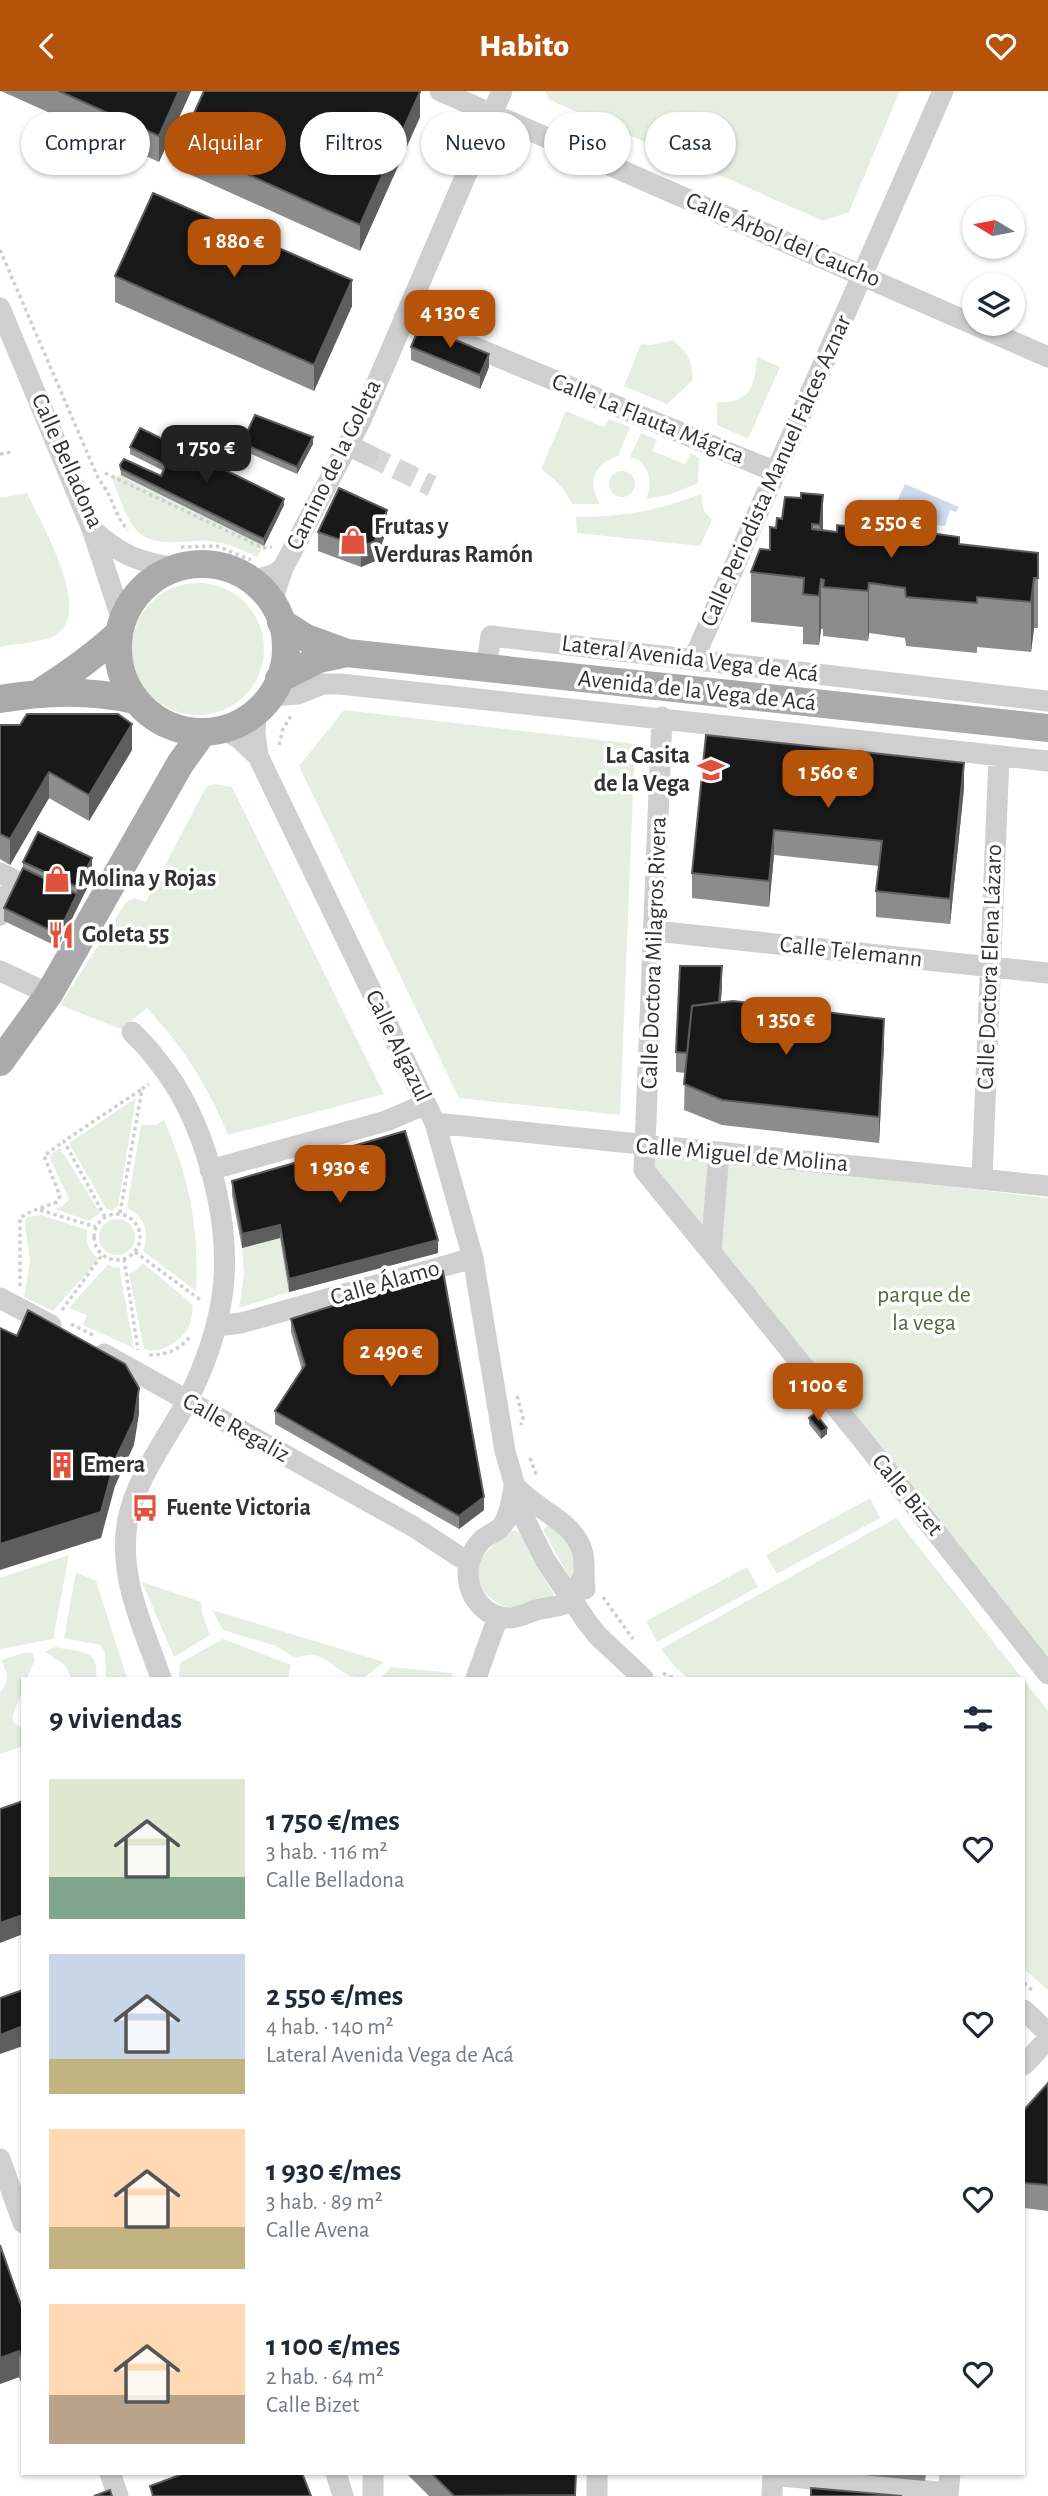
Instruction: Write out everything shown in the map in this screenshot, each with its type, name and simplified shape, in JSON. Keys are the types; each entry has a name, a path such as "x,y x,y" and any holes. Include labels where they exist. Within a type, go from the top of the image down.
{"main road":[{"path":"0,1062 49,994 180,764 203,730 269,696 284,653 284,631 278,614 265,594 252,581 221,566 198,564 177,558 135,597 120,627 99,653 40,692"},
{"name":"Avenida de la Vega de Acá","path":"278,614 306,638 347,653 1048,728"},
{"path":"120,627 118,661 135,700 152,716 203,730"},
{"name":"Avenida de la Vega de Acá","path":"269,696 318,659 347,653"},
{"path":"0,699 40,692 85,692 135,700"}],"street":[{"name":"Calle Árbol del Caucho","path":"440,91 486,112"},
{"name":"Camino de la Goleta","path":"493,112 502,91"},
{"name":"Calle Periodista Manuel Falces Aznar","path":"694,658 943,91"},
{"name":"Calle Árbol del Caucho","path":"530,131 1048,356"},
{"name":"Camino de la Goleta","path":"252,581 275,574 348,445 466,175"},
{"name":"Calle Belladona","path":"0,308 92,529 111,547 138,561 177,558"},
{"name":"Calle La Flauta Mágica","path":"404,318 776,472"},
{"path":"348,445 368,455"},
{"path":"92,529 120,627"},
{"name":"Camino de la Goleta","path":"278,614 275,592 281,560"},
{"name":"Lateral Avenida Vega de Acá","path":"486,669 491,636 1048,701"},
{"path":"269,696 298,694 323,684 340,684 1048,761"},
{"name":"Calle Algazul","path":"269,696 255,733 258,756 431,1114 473,1258 505,1451 524,1518"},
{"name":"Calle Doctora Milagros Rivera","path":"646,1146 662,717"},
{"name":"Calle Algazul","path":"203,730 240,739 258,756"},
{"name":"Calle Doctora Elena Lázaro","path":"982,1178 999,756"},
{"path":"0,873 14,880 0,915"},
{"name":"Calle Telemann","path":"655,931 1048,973"},
{"path":"0,971 49,994"},
{"path":"132,1032 158,1061 180,1094 199,1135 210,1170 223,1243 223,1288 204,1323 210,1349 187,1400 139,1486 128,1520 125,1561 129,1589 161,1677"},
{"path":"210,1170 386,1121 431,1114"},
{"name":"Calle Miguel de Molina","path":"431,1114 646,1146 1048,1186"},
{"name":"Calle Bizet","path":"646,1146 644,1170 1048,1674"},
{"path":"711,1252 719,1152"},
{"name":"Calle Álamo","path":"204,1323 241,1323 473,1258"},
{"path":"10,1294 63,1324"},
{"name":"Calle Regaliz","path":"95,1342 187,1400 414,1527 469,1563"},
{"path":"515,1485 525,1498 567,1525 576,1537 583,1551 587,1622"},
{"path":"498,1531 505,1523 515,1485"},
{"path":"547,1514 535,1513 483,1540 469,1563 469,1585 476,1600 488,1612 498,1617 524,1616 563,1605 571,1599 584,1575"},
{"path":"524,1518 545,1560 587,1622 598,1636 642,1677"},
{"path":"550,1607 587,1622"},
{"path":"476,1677 498,1617"},
{"path":"1025,2011 1048,2033"},
{"path":"1025,2064 1048,2039"},
{"path":"0,2159 21,2217"},
{"path":"111,2475 118,2496"},
{"path":"337,2475 343,2496"},
{"path":"373,2475 373,2496"},
{"path":"597,2475 597,2496"},
{"path":"772,2481 949,2487"}],"path":[{"path":"0,250 99,480 106,487 122,524 133,534"},
{"path":"0,454 11,452"},
{"path":"105,473 263,548 281,560"},
{"path":"177,558 217,546 253,561 266,562 271,557 281,560"},
{"path":"279,751 283,729 298,708"},
{"path":"10,1294 22,1259 20,1219 57,1202 60,1196 44,1156 149,1083"},
{"path":"120,1213 142,1089"},
{"path":"64,1141 105,1217"},
{"path":"38,1209 96,1227"},
{"path":"120,1213 127,1215 137,1225 140,1239 135,1252 124,1259 116,1260 102,1255 94,1242 96,1227 105,1217 120,1213"},
{"path":"135,1252 203,1302"},
{"path":"95,1342 63,1324 102,1255"},
{"path":"124,1259 139,1355"},
{"path":"126,1352 165,1355 180,1347 204,1323 204,1289"},
{"path":"521,1404 523,1418"},
{"path":"1025,1984 1031,1989"}],"green space":[{"path":"545,91 900,91 849,212 823,221 719,175 736,175 736,112 645,112 645,142 631,136 631,112 577,112 550,100"},
{"path":"673,340 688,357 693,380 667,404 624,386 641,344 651,345"},
{"path":"757,357 780,367 748,439 717,425 717,402 737,400 749,391 755,376"},
{"path":"566,411 604,427 609,419 630,427 618,456 603,464 595,475 594,488 600,504 572,504 559,485 541,469"},
{"path":"641,433 657,440 652,451 685,464 691,453 699,458 698,483 671,494 646,499 650,483 648,474 639,460 630,457"},
{"path":"622,471 631,475 635,484 631,493 622,497 613,493 609,484 613,475"},
{"path":"121,475 264,546 257,557 217,542 168,542 147,538 131,523 123,507 112,478"},
{"path":"27,493 61,568 69,609 65,625 54,636 0,647 0,498"},
{"path":"701,494 704,511 712,520 700,546 577,533 576,517 640,512"},
{"path":"198,583 223,588 245,602 259,624 264,649 259,674 245,696 223,710 198,715 173,710 151,696 137,674 132,649 137,624 151,602 173,588"},
{"path":"344,710 635,744 620,1115 459,1098 299,766"},
{"path":"214,784 232,787 384,1094 228,1135 194,1068 147,1008 121,1029 60,1005 126,902 135,898 146,902 206,787"},
{"path":"136,1098 118,1206 112,1211 106,1208 69,1143"},
{"path":"164,1120 191,1204 196,1246 196,1291 143,1251 146,1231 138,1216 127,1208 141,1125 156,1125"},
{"path":"60,1148 100,1213 89,1221 55,1209 63,1206 69,1199 49,1156"},
{"name":"parque de la vega","path":"661,1154 1048,1198 1048,1662 653,1174 654,1157"},
{"path":"41,1215 87,1230 88,1246 99,1259 53,1311 24,1297 30,1262 25,1224 27,1217"},
{"path":"117,1219 130,1224 135,1237 130,1250 117,1255 104,1250 99,1237 104,1224"},
{"path":"280,1238 289,1292 239,1308 244,1275 242,1248"},
{"path":"143,1263 193,1305 188,1328 175,1342 163,1349 144,1349 129,1274"},
{"path":"108,1264 113,1268 119,1267 134,1348 83,1325 87,1315 69,1308"},
{"path":"870,1498 880,1518 777,1574 766,1555"},
{"path":"896,1518 1021,1677 687,1677 661,1649"},
{"path":"548,1525 557,1531 575,1553 576,1577 571,1580 543,1530"},
{"path":"514,1530 520,1533 534,1563 554,1594 550,1601 517,1608 508,1607 492,1600 481,1586 478,1568 481,1559"},
{"path":"69,1555 53,1639 0,1649 0,1578"},
{"path":"747,1567 758,1587 657,1642 646,1621"},
{"path":"76,1572 96,1581 127,1677 106,1677 105,1653 100,1645 64,1638"},
{"path":"142,1582 201,1602 210,1635 174,1657"},
{"path":"212,1610 384,1662 365,1677 354,1677 316,1656 296,1658 276,1646 223,1630"},
{"path":"223,1639 291,1665 288,1677 179,1677 180,1663"},
{"path":"55,1647 86,1653 95,1661 96,1677 71,1677 65,1665 45,1652"},
{"path":"27,1652 33,1654 35,1660 27,1677 21,1677 21,1693 12,1718 15,1724 21,1727 21,1747 0,1754 0,1693 6,1684 7,1674 1,1660"},
{"path":"391,1667 453,1673 451,1677 382,1677"},
{"path":"1025,1681 1048,1711 1048,1990 1025,1970"}],"water":[{"path":"905,484 959,507 956,512 950,510 945,526 889,520"}],"building":[{"path":"59,91 179,91 170,112 164,112 164,125 159,136 150,132 150,112 106,112"},
{"path":"204,91 420,92 407,121 407,112 300,112 300,175 383,175 360,225 249,175 286,175 286,112 194,112"},
{"path":"153,193 352,280 314,365 115,276"},
{"path":"420,325 489,354 480,375 411,347"},
{"path":"255,415 313,437 297,467 242,443"},
{"path":"140,428 284,499 264,539 121,469 120,465 124,459 161,476 166,465 130,447"},
{"path":"339,488 387,510 375,541 361,547 318,532"},
{"path":"801,493 823,495 820,525 812,524 812,529 837,532 837,525 882,530 882,538 902,541 915,541 916,532 937,534 959,537 959,544 1038,553 1038,578 1034,578 1031,602 977,597 977,603 906,597 905,588 869,583 868,591 823,587 824,580 821,579 819,596 803,594 804,578 751,572 760,549 770,550 770,527 776,528 777,518 782,519 785,497 801,498"},
{"path":"27,714 118,714 132,724 89,795 49,772 10,839 0,834 0,725 20,725"},
{"path":"706,735 964,763 950,899 876,891 882,841 774,830 769,881 692,873"},
{"path":"38,832 92,858 77,887 23,862"},
{"path":"23,868 77,894 58,934 4,908"},
{"path":"680,966 722,966 719,1002 692,1006 687,1053 676,1052"},
{"path":"733,1001 884,1019 879,1117 722,1100 684,1084 692,1006"},
{"path":"405,1131 438,1240 289,1279 280,1225 242,1234 232,1181"},
{"path":"443,1271 484,1497 459,1516 275,1411 305,1365 291,1319"},
{"name":"Emera","path":"28,1310 125,1364 139,1388 134,1420 115,1460 101,1512 0,1544 0,1328 17,1336"},
{"path":"815,1413 827,1428 821,1432 809,1418"},
{"path":"21,1802 21,1916 0,1923 0,1809"},
{"path":"21,1991 21,2027 0,2035 0,1998"},
{"path":"1048,2083 1048,2185 1025,2183 1025,2109"},
{"path":"0,2245 21,2305 21,2356 19,2351 0,2358"},
{"path":"180,2475 303,2475 311,2496 153,2496 150,2486"},
{"path":"433,2475 576,2475 575,2495 454,2496"},
{"path":"811,2488 902,2496 811,2496"},
{"path":"110,2490 112,2496 94,2496"}],"tunnel":[{"path":"368,455 432,486"}],"place":[{"name":"Frutas y Verduras Ramón","path":"353,541"},
{"name":"La Casita de la Vega","path":"711,770"},
{"name":"Molina y Rojas","path":"57,879"},
{"name":"Goleta 55","path":"61,935"},
{"name":"Emera","path":"62,1465"},
{"name":"Fuente Victoria","path":"145,1508"}]}
